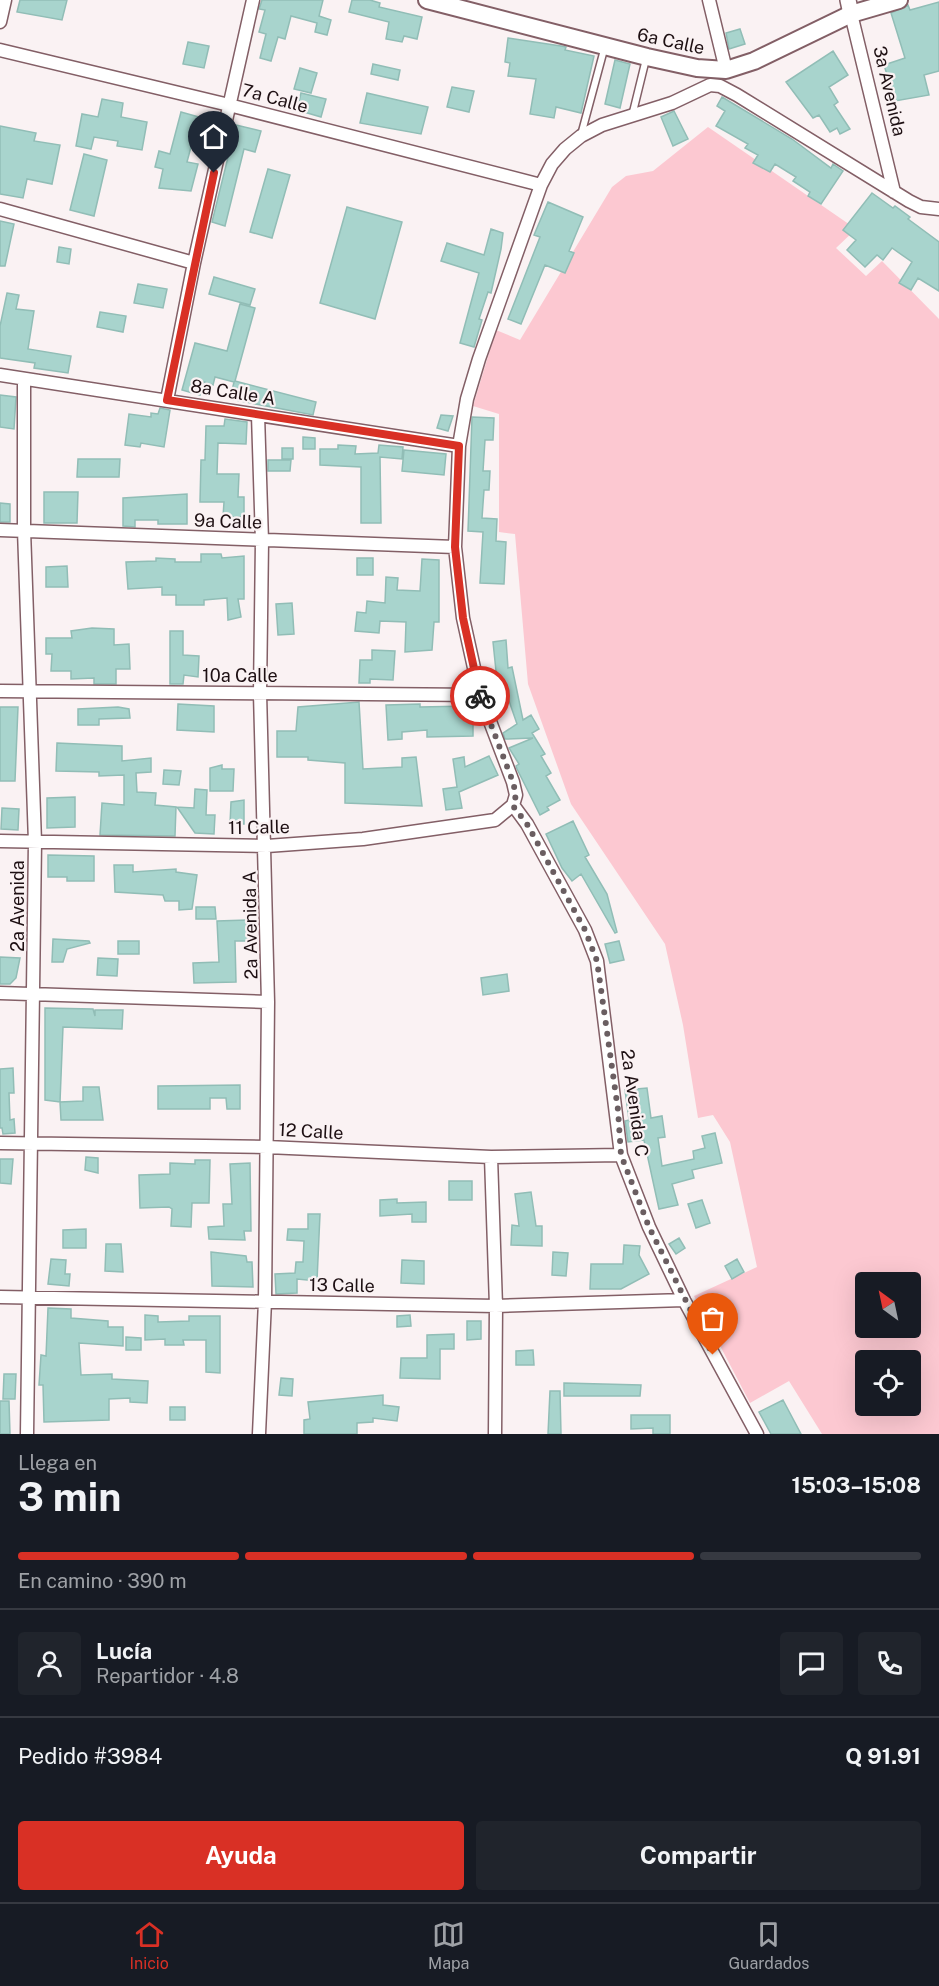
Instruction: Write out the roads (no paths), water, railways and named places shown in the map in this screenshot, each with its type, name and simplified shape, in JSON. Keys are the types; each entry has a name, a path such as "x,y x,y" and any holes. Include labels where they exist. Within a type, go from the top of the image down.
{"main road":[{"name":"6a Calle","path":"427,0 647,57 697,68 726,70 754,61 850,7 898,0"}],"street":[{"path":"0,22 5,0"},
{"path":"167,400 194,263 253,0"},
{"path":"709,0 726,70"},
{"name":"3a Avenida","path":"850,7 894,192"},
{"name":"7a Calle","path":"0,50 229,105 541,185"},
{"path":"513,806 516,795 513,782 480,695 463,618 455,547 459,446 467,399 479,359 541,185 552,164 581,135 602,125 672,103 706,86 720,86 894,192 921,207 938,210"},
{"path":"0,209 194,263"},
{"name":"8a Calle A","path":"0,375 459,446"},
{"name":"2a Avenida","path":"24,379 24,530 32,693 35,842 35,993 27,1434"},
{"name":"2a Avenida A","path":"258,415 262,541 261,693 267,846 268,1002 265,1301 259,1434"},
{"name":"9a Calle","path":"0,530 455,547"},
{"name":"10a Calle","path":"0,692 480,695"},
{"name":"11 Calle","path":"0,841 267,846 363,840 495,820 513,806"},
{"name":"2a Avenida C","path":"513,806 527,824 585,930 597,961 618,1110 621,1155 649,1227 684,1300 757,1434"},
{"path":"0,993 268,1002"},
{"name":"12 Calle","path":"0,1143 267,1147 491,1157 621,1155"},
{"path":"491,1157 496,1306 495,1434"},
{"name":"13 Calle","path":"0,1297 496,1306 684,1300"}],"lane":[{"path":"581,135 605,46"},
{"path":"632,117 647,57"}]}
